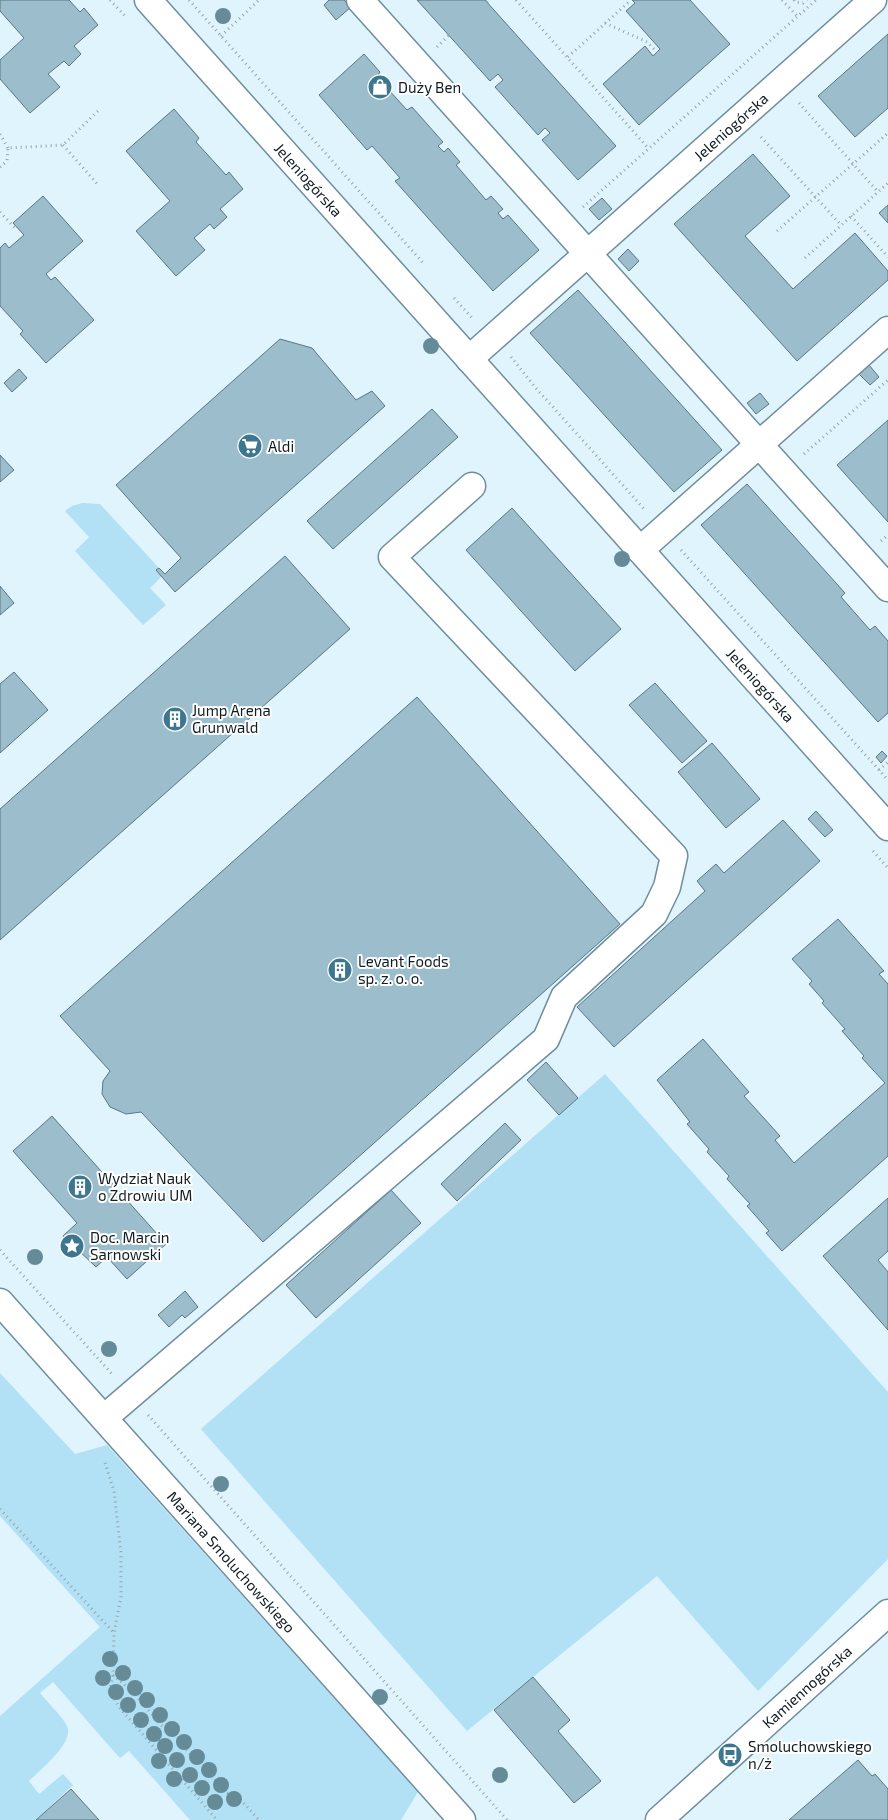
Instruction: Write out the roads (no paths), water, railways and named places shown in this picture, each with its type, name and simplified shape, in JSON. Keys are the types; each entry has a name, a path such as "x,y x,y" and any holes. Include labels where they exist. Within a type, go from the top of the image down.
{"street":[{"name":"Jeleniogórska","path":"148,0 640,550 886,820"},
{"path":"360,0 888,588"},
{"name":"Jeleniogórska","path":"469,359 873,0"},
{"path":"640,550 888,330"},
{"path":"104,1418 265,1282 546,1039 564,997 654,914 668,888 674,856 392,556 472,486"},
{"name":"Mariana Smoluchowskiego","path":"0,1302 462,1820"},
{"name":"Kamiennogórska","path":"658,1820 888,1613"}],"place":[{"name":"Duży Ben","path":"380,87"},
{"name":"Aldi","path":"250,446"},
{"name":"Jump Arena Grunwald","path":"175,719"},
{"name":"Levant Foods sp. z. o. o.","path":"340,970"},
{"name":"Wydział Nauk o Zdrowiu UM","path":"80,1187"},
{"name":"Doc. Marcin Sarnowski","path":"72,1246"},
{"name":"Smoluchowskiego n/ż","path":"730,1755"}]}
